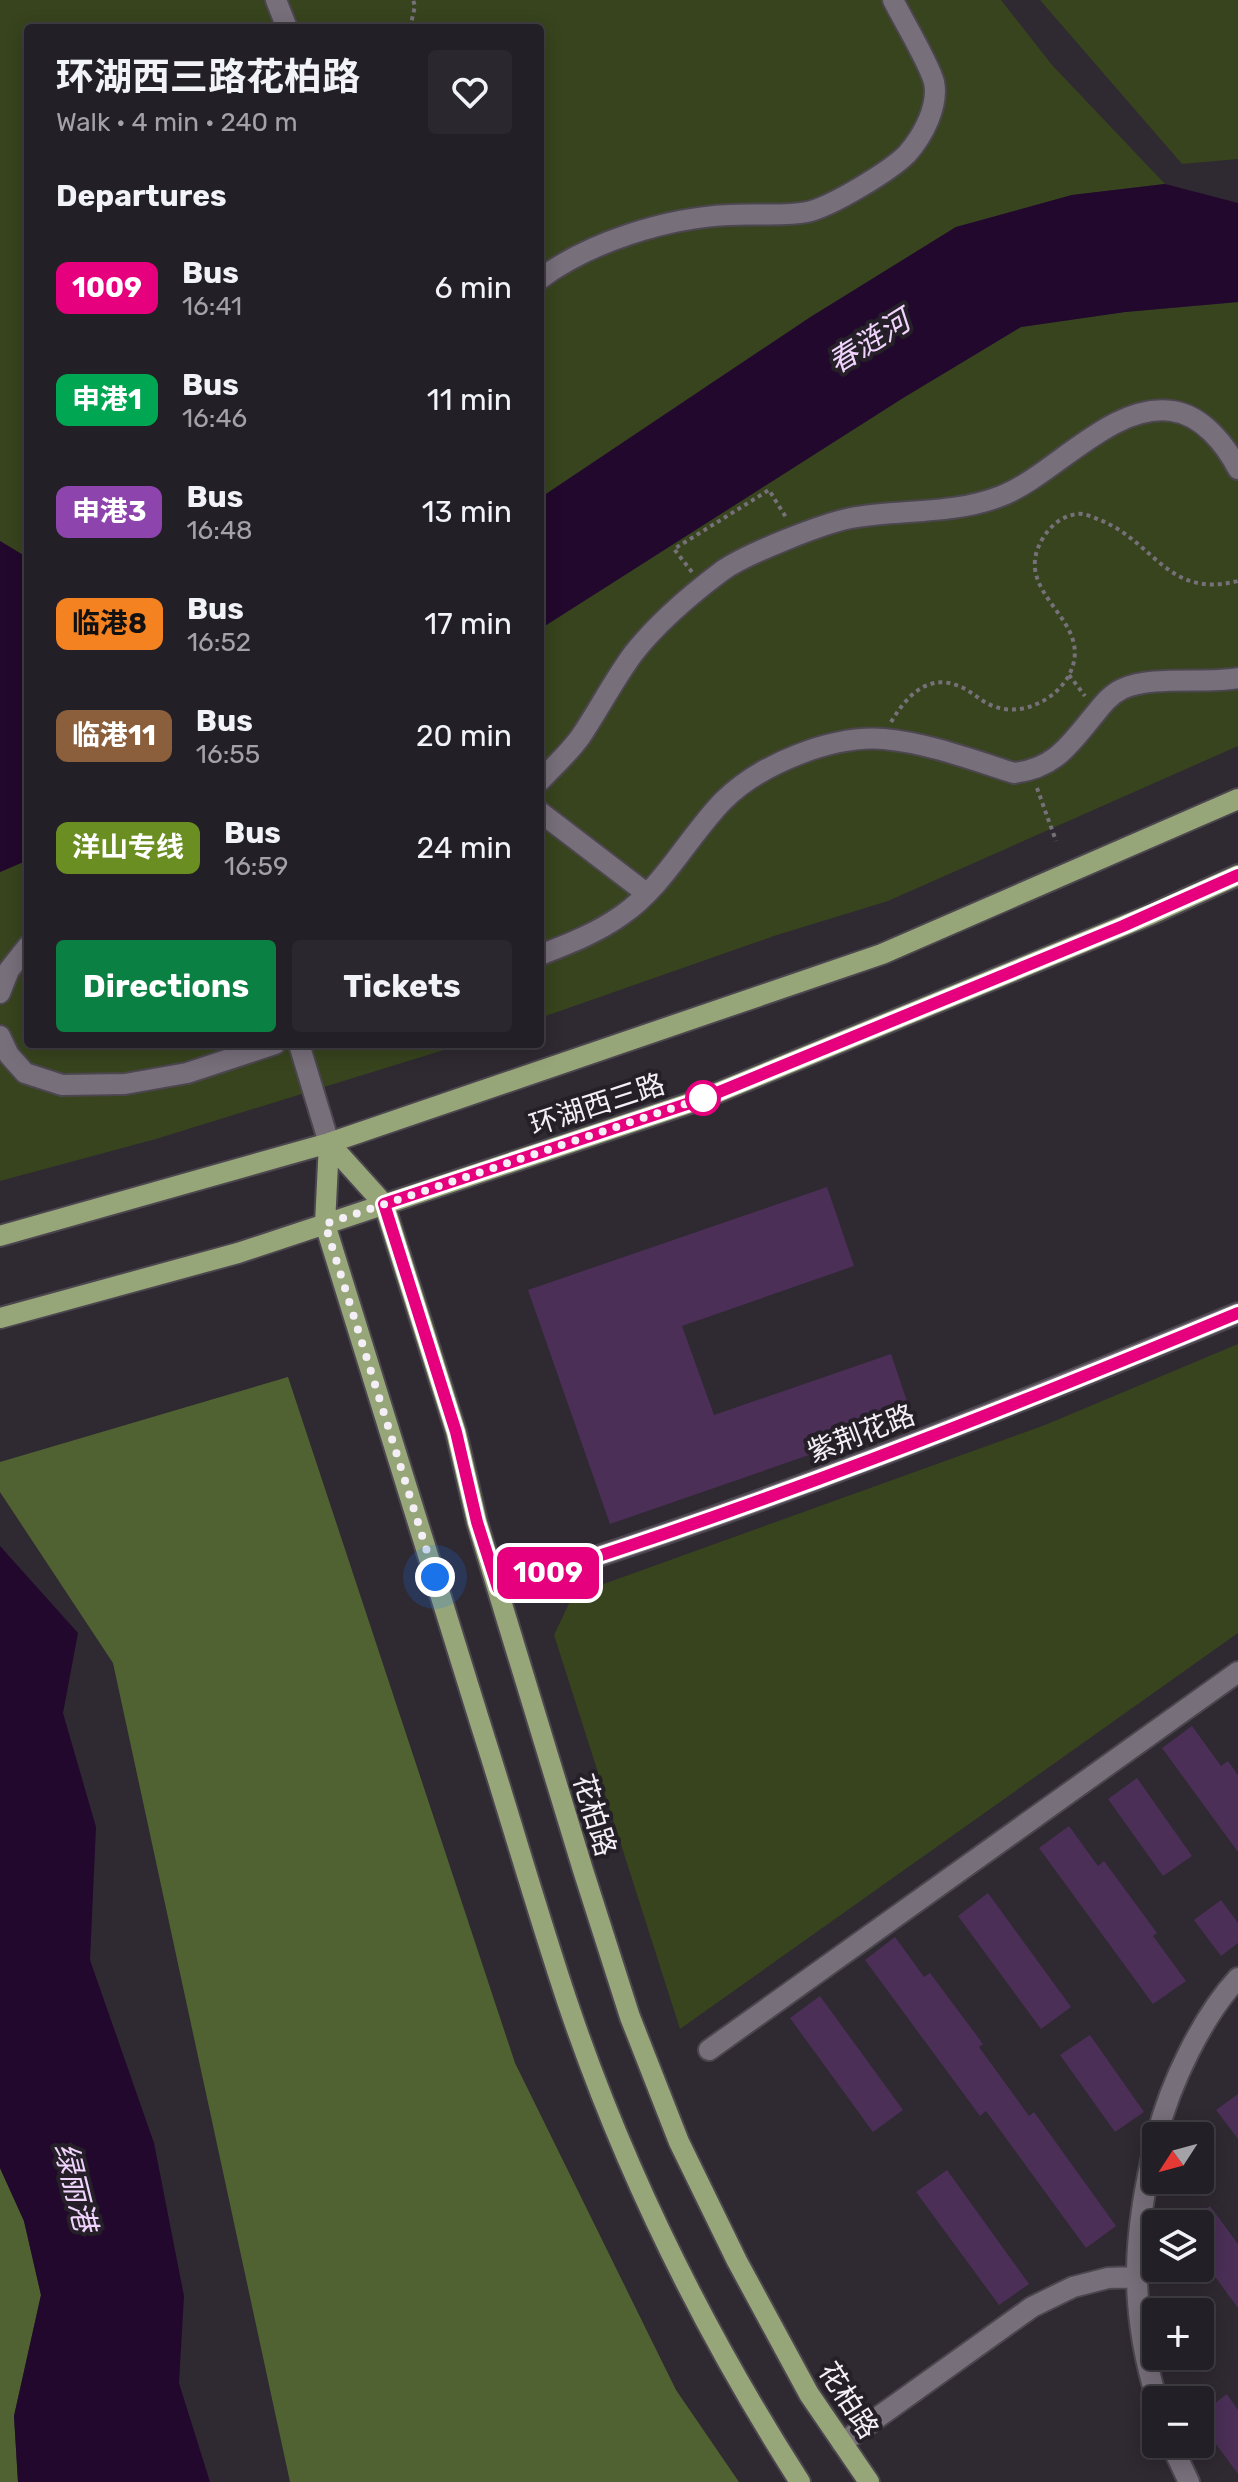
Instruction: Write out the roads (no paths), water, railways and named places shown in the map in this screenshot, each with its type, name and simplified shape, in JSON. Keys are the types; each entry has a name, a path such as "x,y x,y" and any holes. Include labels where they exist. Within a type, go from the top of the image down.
{"main road":[{"name":"环湖西三路","path":"0,1236 329,1143 882,954 1238,799"},
{"name":"环湖西三路","path":"0,1318 238,1253 702,1099 1123,926 1238,875"},
{"name":"花柏路","path":"329,1143 384,1204 456,1432 477,1522 630,2017 679,2142 737,2261 795,2367 869,2482"},
{"path":"329,1143 325,1224 579,2032 618,2134 661,2233 733,2370 800,2482"}],"street":[{"path":"276,0 285,24"},
{"path":"544,277 594,248 665,225 724,215 807,212 836,202 906,154 923,131 934,102 933,81 893,0"},
{"path":"544,777 579,739 634,653 679,606 725,569 769,547 850,518 960,508 1003,496 1044,472 1102,430 1139,414 1172,411 1197,421 1226,446 1238,469"},
{"path":"544,953 580,939 624,914 671,867 725,799 761,773 809,749 856,740 884,739 1014,773 1030,771 1061,756 1110,696 1125,688 1149,683 1216,682 1238,678"},
{"path":"544,815 646,893"},
{"path":"0,993 9,970 24,951"},
{"path":"0,1036 9,1055 25,1073 62,1085 125,1084 187,1073 263,1048"},
{"path":"300,1048 329,1143"},
{"name":"紫荆花路","path":"498,1588 795,1488 1002,1410 1238,1313"},
{"path":"709,2050 1238,1672"},
{"path":"1160,2122 1190,2051 1223,1994 1238,1978"},
{"path":"1144,2194 1135,2277 1140,2325 1154,2386"},
{"path":"842,2443 1032,2307 1073,2287 1108,2278 1135,2277"},
{"path":"1178,2458 1189,2482"}],"water":[{"name":"春涟河","path":"1165,184 1238,203 1238,302 1125,312 1021,327 903,398 544,626 544,495 809,318 956,227 1072,195"},
{"path":"0,541 24,556 24,862 0,872"},
{"name":"绿丽港","path":"0,1546 78,1633 63,1713 96,1827 90,1960 154,2143 184,2296 179,2383 210,2482 18,2482 14,2416 41,2295 24,2221 0,2168"}]}
